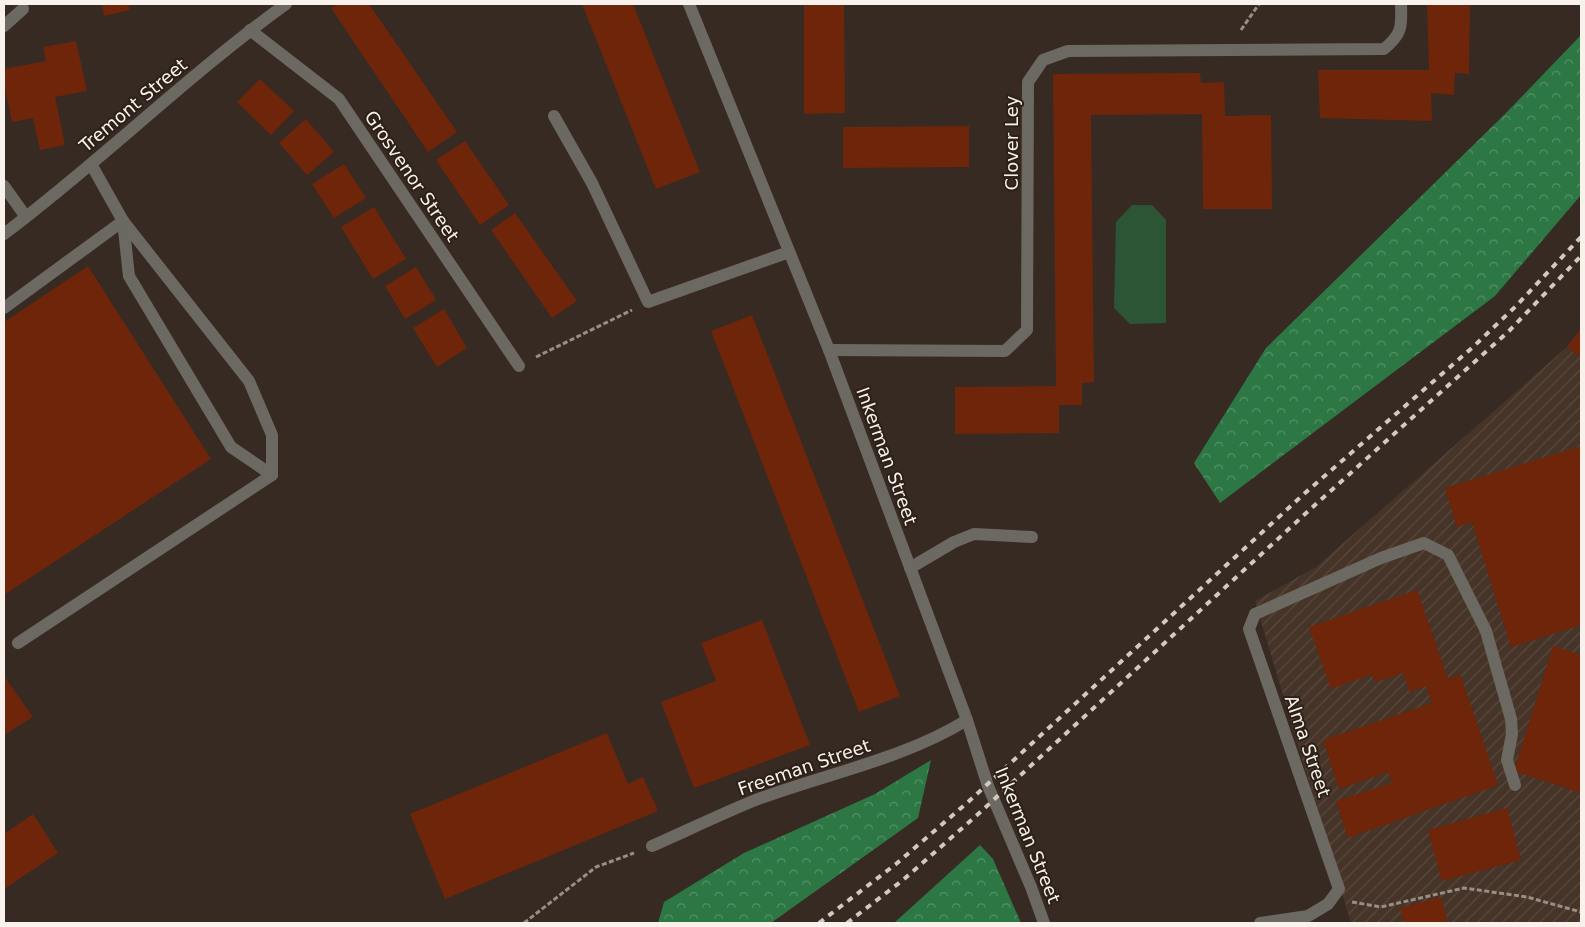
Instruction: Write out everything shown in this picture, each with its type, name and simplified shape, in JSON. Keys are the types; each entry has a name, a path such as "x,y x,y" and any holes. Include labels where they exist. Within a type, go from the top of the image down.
{"street":[{"name":"Tremont Street","path":"4,234 91,164 250,30 286,4"},
{"name":"Inkerman Street","path":"689,4 829,350 967,720 988,786 1031,887 1044,923"},
{"name":"Clover Ley","path":"829,350 1005,351 1027,330 1028,82 1043,60 1068,51 1384,49 1396,39 1402,24 1401,4"},
{"path":"4,26 23,9"},
{"name":"Grosvenor Street","path":"250,30 339,99 518,366"},
{"path":"554,116 592,183 648,302 789,252"},
{"path":"91,164 124,221 249,381 272,435 272,475"},
{"path":"4,186 26,217"},
{"path":"4,308 124,221"},
{"path":"124,221 129,276 231,447 272,475"},
{"path":"18,643 272,475"},
{"path":"910,568 954,542 974,534 1032,537"},
{"name":"Alma Street","path":"1336,894 1249,629 1255,614 1381,558 1424,543 1448,555 1486,631 1511,719 1512,734 1507,760 1515,785"},
{"name":"Freeman Street","path":"652,846 753,802 916,747 967,720"},
{"path":"1260,923 1308,916 1328,904 1336,894"}],"path":[{"path":"1226,50 1259,4"},
{"path":"518,366 648,302"},
{"path":"524,923 596,868 652,846"},
{"path":"1336,894 1381,907 1464,888 1527,897 1581,912"}],"shaded area":[{"path":"1581,329 1581,923 1351,923 1255,601 1316,567 1567,347"}],"green space":[{"path":"1581,35 1581,195 1495,296 1220,503 1194,463 1266,348 1505,114"},
{"path":"1132,205 1152,205 1166,220 1166,323 1130,324 1114,308 1116,222"},
{"path":"931,760 918,818 771,923 658,923 664,902 744,853 875,794"},
{"path":"980,845 993,859 1021,923 894,923"}],"building":[{"path":"102,4 128,4 130,10 104,16"},
{"path":"338,4 369,4 457,132 428,152 331,8"},
{"path":"582,4 633,4 700,172 656,189"},
{"path":"804,4 844,4 845,113 804,114"},
{"path":"1427,4 1470,4 1469,74 1455,73 1454,95 1431,93 1432,121 1320,118 1318,70 1429,70"},
{"path":"76,41 87,91 55,97 65,145 40,150 33,118 12,122 4,83 4,69 46,61 43,47"},
{"path":"1200,73 1201,83 1224,82 1225,116 1271,115 1272,209 1203,209 1202,114 1091,115 1094,382 1082,383 1082,405 1059,405 1059,433 955,434 955,387 1056,386 1053,74"},
{"path":"260,79 294,111 271,135 237,102"},
{"path":"306,119 334,152 307,175 279,143"},
{"path":"969,126 969,167 843,168 843,127"},
{"path":"465,141 509,205 480,225 436,160"},
{"path":"344,164 366,198 334,218 312,184"},
{"path":"374,207 406,259 373,279 341,227"},
{"path":"515,213 577,301 552,318 491,230"},
{"path":"88,266 211,459 4,595 4,322"},
{"path":"416,267 436,300 405,319 385,286"},
{"path":"444,309 467,348 437,367 413,328"},
{"path":"752,315 900,696 859,712 711,331"},
{"path":"1581,329 1581,358 1567,347"},
{"path":"1581,446 1581,625 1511,647 1472,522 1457,527 1445,488"},
{"path":"1417,590 1448,679 1460,674 1498,785 1348,838 1336,801 1392,783 1388,772 1339,789 1323,740 1432,703 1426,686 1410,692 1403,673 1375,682 1372,674 1331,689 1309,627"},
{"path":"762,620 810,745 694,788 661,702 716,681 701,643"},
{"path":"1553,646 1581,655 1581,793 1514,771"},
{"path":"4,676 33,717 4,735"},
{"path":"607,733 628,784 643,777 658,811 445,899 410,814"},
{"path":"1507,808 1521,860 1442,881 1428,830"},
{"path":"33,814 58,853 4,889 4,834"},
{"path":"1441,897 1448,923 1404,923 1400,908"}],"railway":[{"path":"819,923 896,864 968,802 1305,493 1473,347 1516,306 1581,237"},
{"path":"847,923 903,880 976,816 1316,504 1509,331 1581,256"}]}
